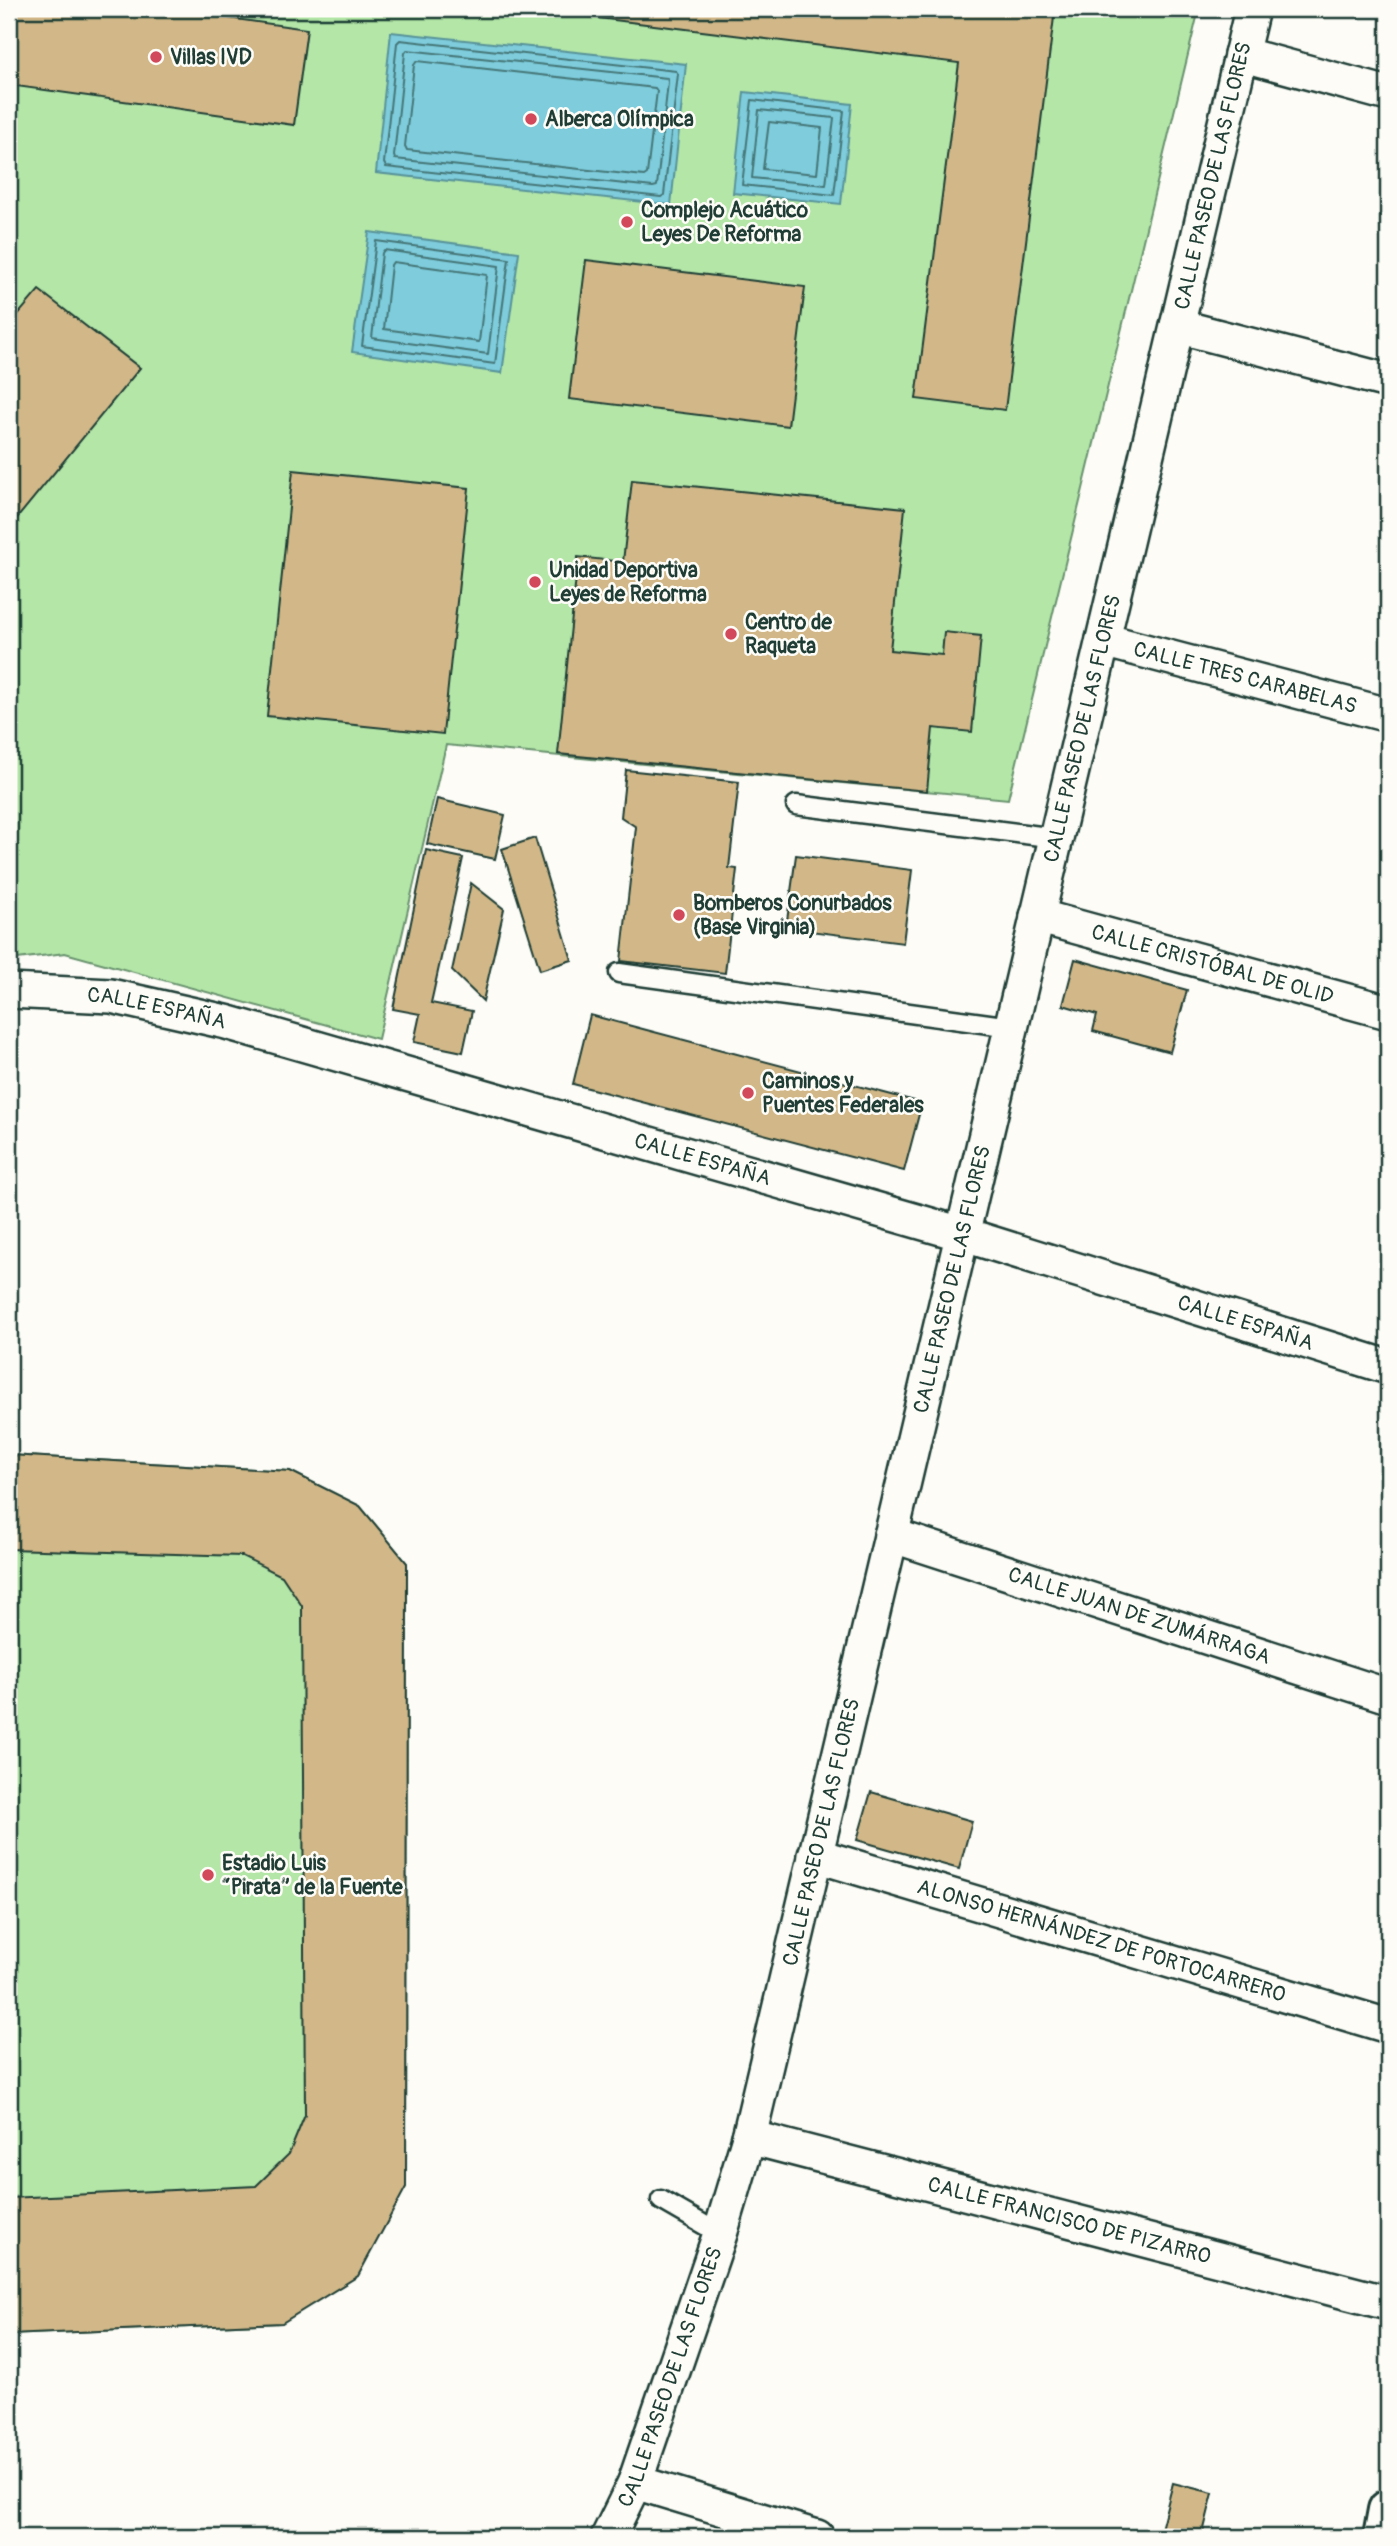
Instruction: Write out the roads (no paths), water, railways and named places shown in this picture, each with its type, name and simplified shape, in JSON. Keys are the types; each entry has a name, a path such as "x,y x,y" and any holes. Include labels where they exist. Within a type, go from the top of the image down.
{"main road":[{"path":"1383,2537 1388,2510"}],"street":[{"name":"CALLE PASEO DE LAS FLORES","path":"608,2537 635,2483 720,2234 749,2137 1252,9"},
{"path":"1241,54 1388,94"},
{"path":"1177,326 1388,381"},
{"name":"CALLE TRES CARABELAS","path":"1103,640 1388,715"},
{"name":"CALLE CRISTÓBAL DE OLID","path":"1037,916 1388,1013"},
{"name":"CALLE ESPAÑA","path":"9,991 111,996 226,1022 962,1234 1388,1367"},
{"name":"CALLE JUAN DE ZUMÁRRAGA","path":"891,1535 1388,1696"},
{"name":"ALONSO HERNÁNDEZ DE PORTOCARRERO","path":"815,1855 1388,2026"},
{"name":"CALLE FRANCISCO DE PIZARRO","path":"749,2137 1388,2303"},
{"path":"635,2483 817,2537"}],"lane":[{"path":"796,805 1056,838"},
{"path":"619,973 1011,1027"},
{"path":"661,2200 720,2234"}],"water":[{"name":"Alberca Olímpica","path":"391,32 686,64 671,205 376,173"},
{"path":"744,92 852,104 841,204 733,193"},
{"path":"369,232 519,252 502,373 352,352"}],"place":[{"name":"Villas IVD","path":"156,57"},
{"name":"Alberca Olímpica","path":"531,119"},
{"name":"Complejo Acuático Leyes De Reforma","path":"627,222"},
{"name":"Unidad Deportiva Leyes de Reforma","path":"535,582"},
{"name":"Centro de Raqueta","path":"731,634"},
{"name":"Bomberos Conurbados (Base Virginia)","path":"679,915"},
{"name":"Caminos y Puentes Federales","path":"748,1093"},
{"name":"Estadio Luis “Pirata” de la Fuente","path":"208,1875"}]}
